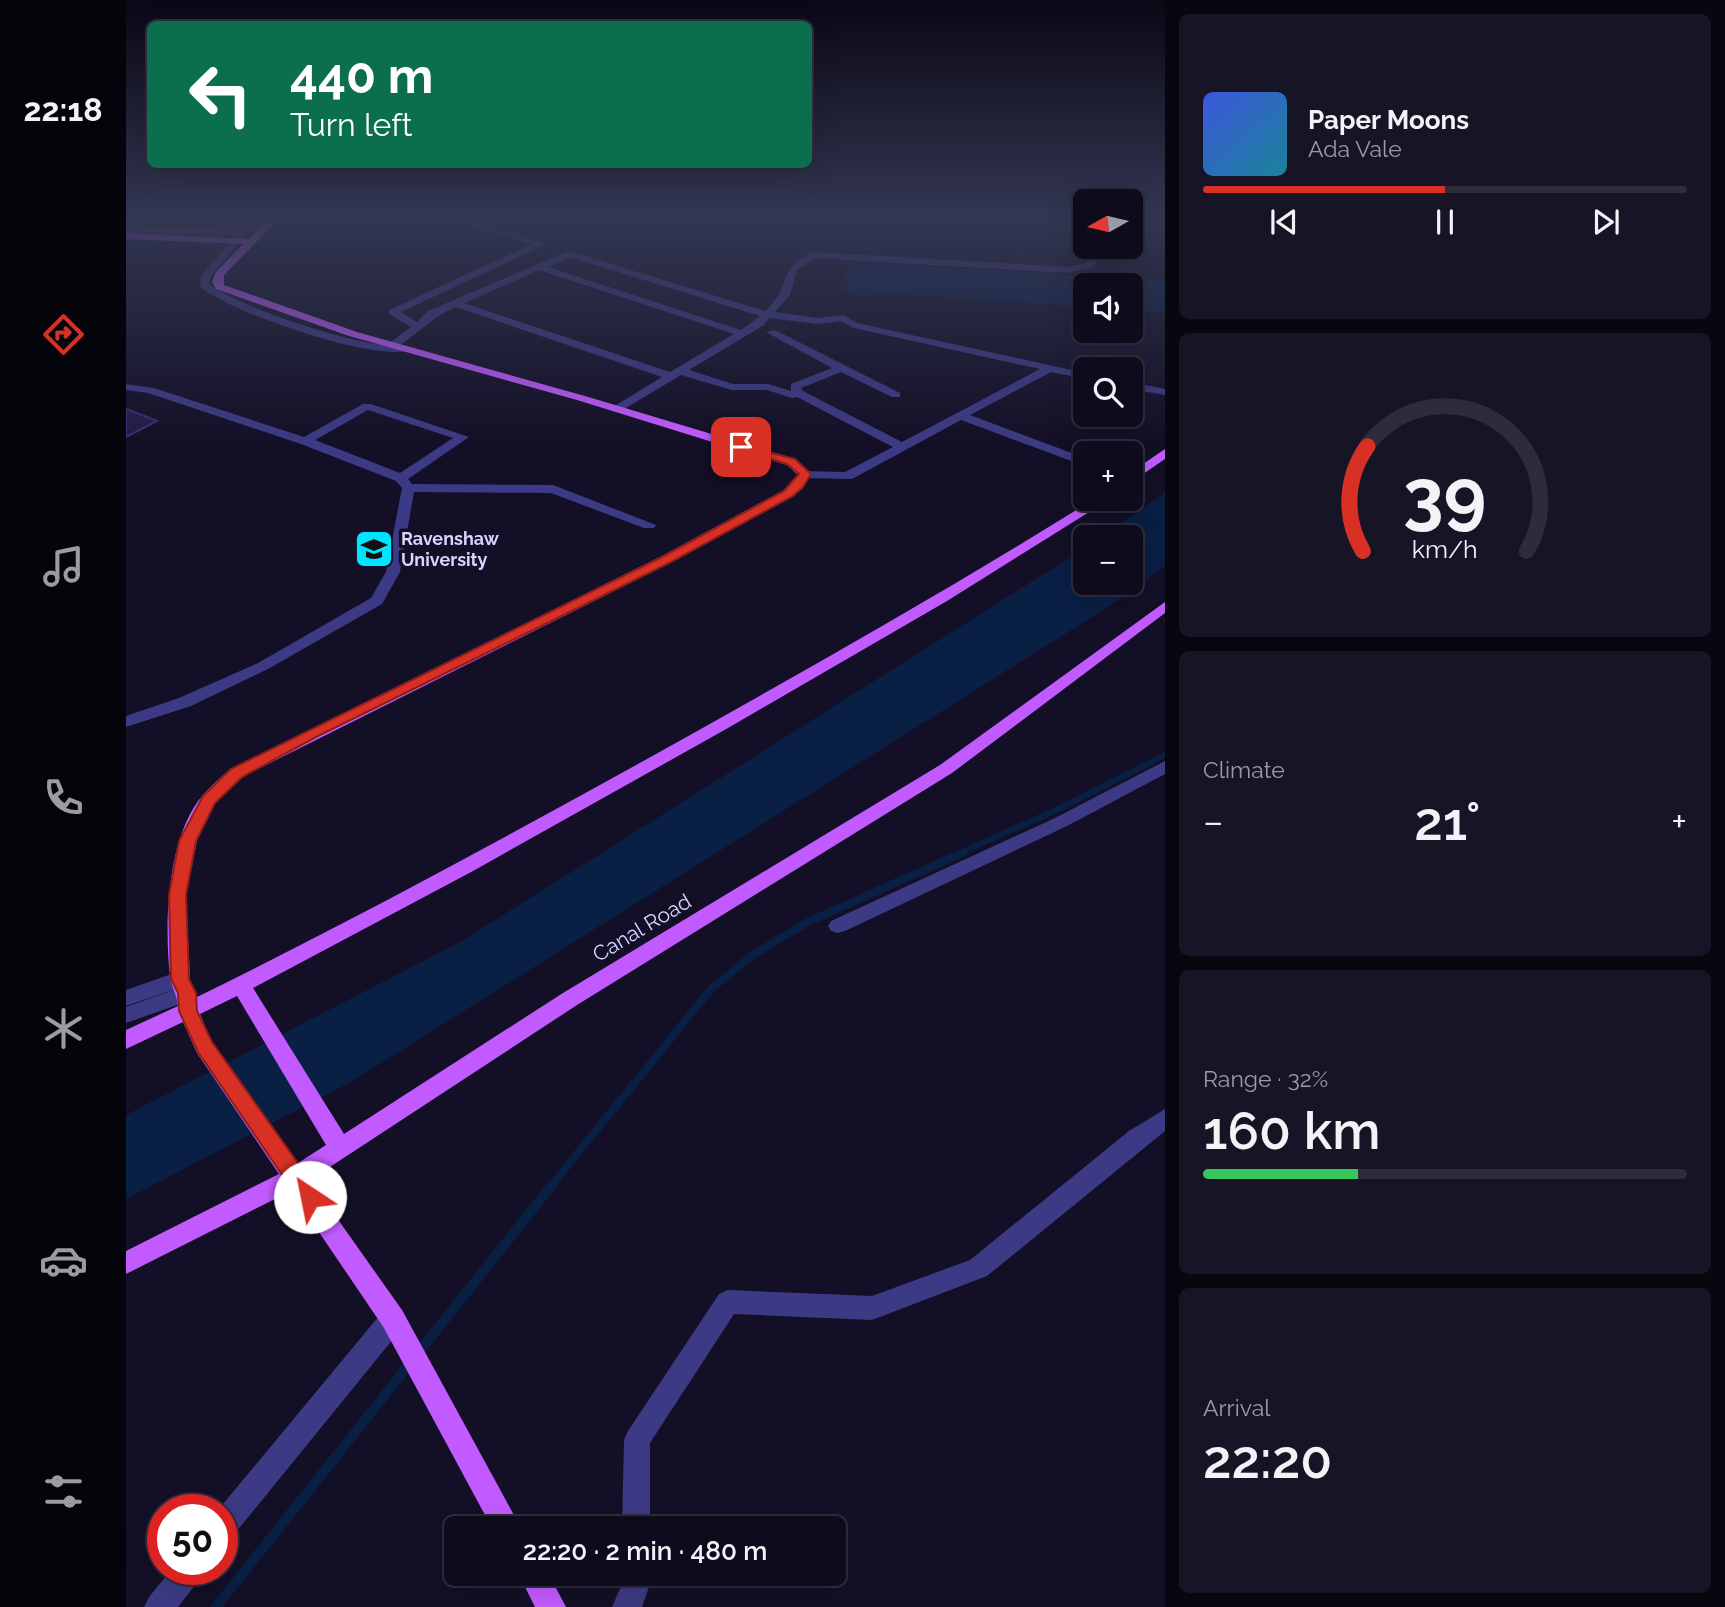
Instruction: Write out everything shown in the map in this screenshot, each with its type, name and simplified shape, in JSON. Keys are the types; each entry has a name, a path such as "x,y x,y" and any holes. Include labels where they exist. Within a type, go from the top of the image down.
{"main road":[{"path":"240,294 353,334 791,462 805,474 789,493 667,559 236,773 208,800 187,841 177,895 185,994 204,1046 290,1168 396,1328 500,1516"},
{"path":"1143,470 1165,453"},
{"path":"126,1040 185,994 240,984 421,890 719,726 1000,565 1084,511"},
{"name":"Canal Road","path":"126,1263 290,1168 340,1148 582,992 946,769 1165,606"},
{"path":"240,984 340,1148"},
{"path":"539,1586 551,1607"}],"street":[{"path":"216,294 338,338 372,347 400,347 416,326 432,313 476,294"},
{"path":"416,326 393,312 432,294"},
{"path":"621,294 743,334"},
{"path":"700,294 765,314 818,321 843,318 854,325 1073,373"},
{"path":"617,409 760,323 765,314 779,304 785,294"},
{"path":"455,303 677,374 732,387 768,387 792,395 798,393"},
{"path":"771,332 896,395"},
{"path":"798,393 795,386 841,368"},
{"path":"805,474 847,476 1050,368"},
{"path":"750,374 798,393 903,447"},
{"path":"126,387 150,390 305,441 405,483 553,489 649,525"},
{"path":"1143,388 1165,392"},
{"path":"126,722 185,702 263,666 377,601 393,572 405,483 463,438 367,406 305,441"},
{"path":"962,416 1073,458"},
{"path":"838,926 1061,821 1165,767"},
{"path":"126,998 185,994"},
{"path":"126,1015 185,994"},
{"path":"636,1516 637,1440 728,1302 872,1308 978,1268 1137,1138 1165,1119"},
{"path":"238,1509 396,1328"},
{"path":"159,1607 177,1585"},
{"path":"627,1607 635,1586"}],"water":[{"path":"854,294 1073,294 1073,306 895,294"},
{"path":"1143,294 1165,294 1165,313 1143,312"},
{"path":"1165,492 1165,566 1143,582 1143,525 1118,525 1138,511 1143,511 1143,507"},
{"path":"1073,556 1073,595 1126,595 351,1082 126,1199 126,1115 462,941"}],"building":[{"path":"126,409 157,421 126,437"}],"waterway":[{"path":"958,854 1063,807 1165,755"},
{"path":"550,1187 711,989 754,954 808,922 962,853"},
{"path":"216,1607 552,1185"}],"place":[{"name":"Ravenshaw University","path":"374,549"}],"route":[{"path":"310,1197 204,1046 188,1011 187,993 180,979 177,895 187,841 208,800 236,773 667,559 789,493 805,474 791,462 741,447"}]}
